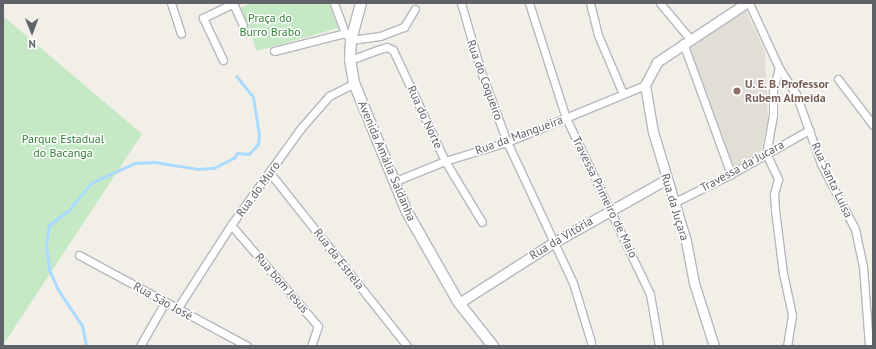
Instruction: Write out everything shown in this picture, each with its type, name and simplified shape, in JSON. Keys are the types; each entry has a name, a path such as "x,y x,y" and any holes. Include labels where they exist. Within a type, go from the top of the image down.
{"main road":[{"name":"Avenida Amália Saldanha","path":"362,3 348,37 354,83 393,182 407,212 459,303 493,346"}],"street":[{"path":"171,3 181,33"},
{"path":"223,60 203,18 233,3 243,25"},
{"path":"334,3 348,37"},
{"name":"Rua do Coqueiro","path":"461,3 480,69 507,142 553,242 574,283 591,342"},
{"name":"Travessa Primeiro de Maio","path":"529,3 566,118 611,208 650,294 660,346"},
{"path":"590,3 598,35 623,94"},
{"path":"660,3 687,41 731,174"},
{"path":"687,41 746,3"},
{"name":"Rua Santa Luísa","path":"749,3 779,68 796,94 821,164 855,228 859,242 869,322 868,346"},
{"path":"274,51 348,37 380,36 404,27 415,9"},
{"name":"Rua da Juçara","path":"687,41 651,68 645,85 648,111 675,202 694,283 714,346"},
{"name":"Rua do Norte","path":"350,60 377,50 393,50 445,161 482,222"},
{"path":"779,68 773,89 773,115 766,153 778,179 774,194 775,210 783,273 792,315 787,346"},
{"path":"838,79 871,117 873,125"},
{"name":"Rua do Muro","path":"177,309 231,225 315,110 329,96 354,83"},
{"name":"Rua da Mangueira","path":"393,182 445,161 507,142 645,85"},
{"name":"Travessa da Jucara","path":"675,202 731,174 809,130"},
{"name":"Rua da Estrela","path":"270,173 407,346"},
{"name":"Rua da Vitória","path":"459,303 553,242 611,208 667,179"},
{"name":"Rua bom Jesus","path":"231,225 318,326 312,346"},
{"name":"Rua São José","path":"80,255 247,346"},
{"path":"141,345 165,302"}],"shaded area":[{"name":"U. E. B. Professor Rubem Almeida","path":"745,9 765,51 768,120 761,151 734,167 689,46"}],"green space":[{"name":"Praça do Burro Brabo","path":"252,3 329,3 338,28 257,51 240,8"},
{"name":"Parque Estadual do Bacanga","path":"3,16 142,134 3,345"}],"waterway":[{"path":"86,346 82,326 58,290 49,270 46,246 49,225 70,209 91,183 135,163 155,162 198,169 214,168 234,158 237,153 249,154 258,144 259,135 253,97 237,77"}],"place":[{"name":"U. E. B. Professor Rubem Almeida","path":"737,91"}]}
